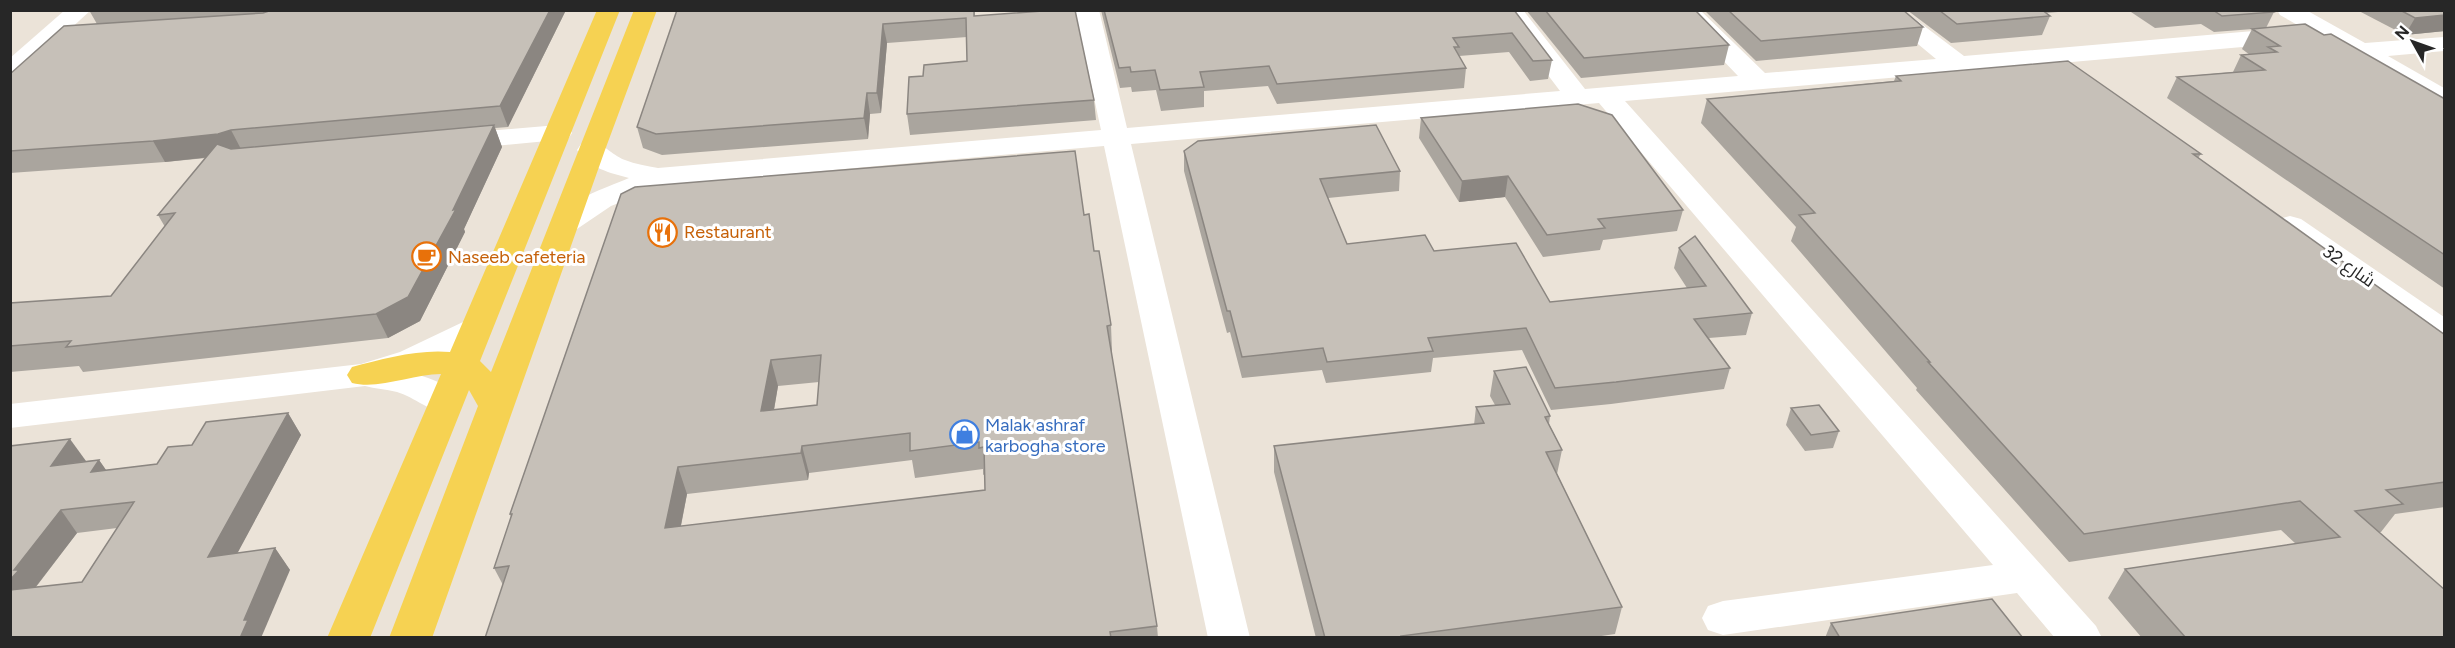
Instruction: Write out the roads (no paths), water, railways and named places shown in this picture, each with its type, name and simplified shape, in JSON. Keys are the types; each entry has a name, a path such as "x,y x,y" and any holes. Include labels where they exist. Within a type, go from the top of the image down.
{"main road":[{"path":"348,638 609,10"},
{"path":"410,638 495,405 646,10"},
{"path":"364,375 427,364 460,365 477,377 495,405"}],"street":[{"path":"10,41 46,10"},
{"path":"10,71 80,10"},
{"path":"1087,10 1228,638"},
{"path":"1510,10 1592,96 2027,576 2080,638"},
{"path":"1686,10 1758,81"},
{"path":"1888,10 1959,64"},
{"path":"2288,10 2445,98"},
{"path":"566,223 601,200 658,177 2330,32"},
{"path":"48,38 83,36"},
{"path":"2363,51 2445,44"},
{"path":"2047,57 2086,83"},
{"path":"429,144 558,133"},
{"path":"591,150 614,166 658,177"},
{"name":"شارع 32","path":"2270,211 2445,332"},
{"path":"10,416 364,375 412,360 475,329"},
{"path":"364,375 403,381 426,390 445,402"},
{"path":"1723,618 2027,576"}],"place":[{"name":"Restaurant","path":"663,232"},
{"name":"Naseeb cafeteria","path":"427,257"},
{"name":"Malak ashraf karbogha store","path":"964,435"}]}
